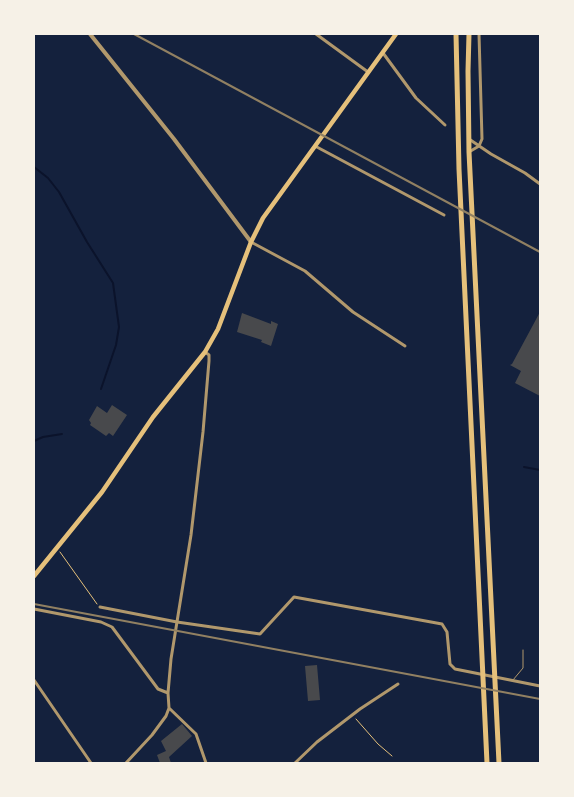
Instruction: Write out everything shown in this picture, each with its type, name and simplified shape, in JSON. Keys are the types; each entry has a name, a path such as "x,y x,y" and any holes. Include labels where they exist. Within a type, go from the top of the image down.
{"highway":[{"path":"456,34 459,169 488,763"},
{"path":"469,34 469,152 499,763"}],"main road":[{"path":"35,574 102,492 153,417 205,352 218,329 251,242 274,202 396,34"}],"street":[{"path":"90,34 174,139 251,242 304,271 353,312 405,346"},
{"path":"316,34 369,72"},
{"path":"469,152 479,146 482,139 478,34"},
{"path":"382,53 416,98 445,126"},
{"path":"469,139 540,184"},
{"path":"315,146 444,215"},
{"path":"126,763 152,735 166,716 169,708 168,693 191,535 203,432 209,361 209,355 205,352"},
{"path":"100,607 177,622 260,634 294,597 442,624 447,632 450,664 455,669 540,686"},
{"path":"34,609 101,622 112,627 158,689 168,693"},
{"path":"34,680 91,763"},
{"path":"295,763 316,742 398,684"},
{"path":"169,708 196,734 206,763"}],"lane":[{"path":"513,681 523,668 523,650"}],"path":[{"path":"56,548 100,607"},
{"path":"352,715 378,744 392,756"}],"building":[{"path":"540,312 540,396 515,383 521,371 510,365"},
{"path":"242,313 271,324 271,321 278,324 271,346 261,342 262,340 237,332"},
{"path":"112,405 127,415 113,436 109,433 106,436 90,425 89,420 97,406 107,413"},
{"path":"317,665 320,700 308,701 305,666"},
{"path":"182,724 192,736 169,757 171,763 160,763 157,755 166,751 161,741"}],"waterway":[{"path":"34,167 48,178 59,192 113,283 119,327 116,345 101,389"},
{"path":"34,441 43,437 62,434"},
{"path":"524,467 540,470"}],"railway":[{"path":"134,34 540,252"},
{"path":"34,604 540,699"}]}
